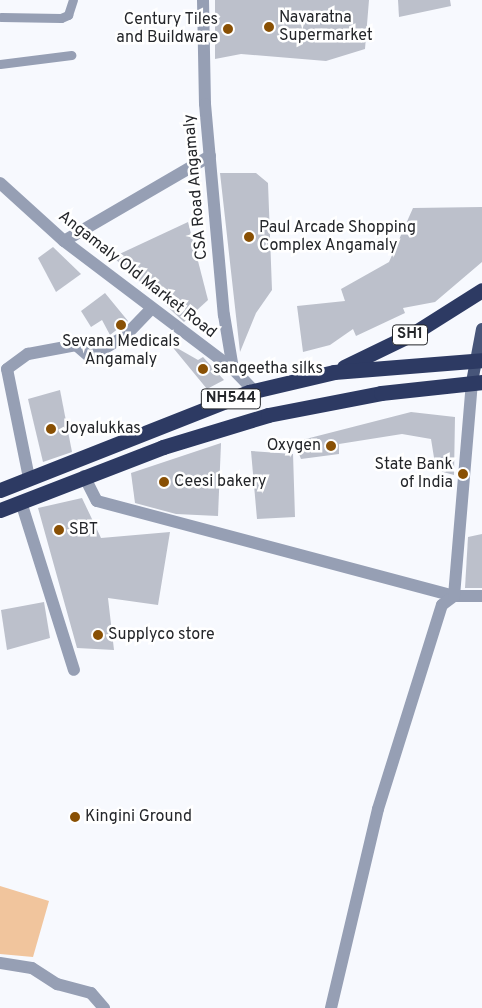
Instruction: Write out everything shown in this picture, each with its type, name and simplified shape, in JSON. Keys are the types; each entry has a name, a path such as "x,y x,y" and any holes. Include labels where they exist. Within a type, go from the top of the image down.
{"highway":[{"name":"SH1","path":"334,372 414,334 482,290"},
{"name":"NH544","path":"0,490 254,391 334,372 478,360"},
{"name":"NH544","path":"0,510 84,476 268,415 381,393 477,382"}],"main road":[{"path":"477,382 482,329"}],"street":[{"name":"CSA Road Angamaly","path":"203,0 210,156 224,316 233,369"},
{"path":"64,241 210,156"},
{"name":"Angamaly Old Market Road","path":"0,183 64,241 151,309 233,369 254,391"},
{"path":"29,478 7,369 28,354 76,345 90,357 125,336 151,309"},
{"path":"331,1008 378,809 442,605 454,596 477,382"},
{"path":"84,476 97,501 454,596 482,596"},
{"path":"21,502 74,670"},
{"path":"0,963 32,968 57,984 91,993 104,1008"}],"lane":[{"path":"1,17 61,18 68,15 73,0"},
{"path":"0,64 71,55"}],"shaded area":[{"path":"0,886 49,901 33,957 0,954"}],"building":[{"path":"215,0 369,0 365,49 326,61 241,54 215,59"},
{"path":"398,0 450,0 451,6 399,17"},
{"name":"Paul Arcade Shopping Complex Angamaly","path":"220,173 256,173 268,183 272,290 256,313 240,352"},
{"path":"482,207 482,262 435,302 403,308 405,313 356,336 353,329 330,345 303,352 297,306 345,301 341,289 389,262 413,208"},
{"path":"188,222 208,300 184,322 113,257"},
{"path":"53,247 81,274 56,292 38,258"},
{"path":"105,293 128,321 110,335 102,320 91,327 81,311"},
{"name":"sangeetha silks","path":"170,344 198,360 203,357 224,380 207,389"},
{"name":"Joyalukkas","path":"60,390 72,452 43,462 28,399"},
{"path":"411,412 455,417 454,475 436,470 431,439 402,434 339,444 339,454 301,459 294,442"},
{"path":"221,443 218,516 176,514 135,503 131,473"},
{"path":"251,451 293,454 295,517 257,519"},
{"path":"82,498 101,538 170,532 158,605 108,598 114,650 77,648 38,508"},
{"path":"482,534 482,588 465,588 468,537"},
{"path":"44,602 50,638 7,650 1,610"}],"place":[{"name":"Navaratna Supermarket","path":"269,27"},
{"name":"Century Tiles and Buildware","path":"228,29"},
{"name":"Paul Arcade Shopping Complex Angamaly","path":"249,237"},
{"name":"Sevana Medicals Angamaly","path":"121,325"},
{"name":"sangeetha silks","path":"203,369"},
{"name":"Joyalukkas","path":"51,429"},
{"name":"Oxygen","path":"331,446"},
{"name":"State Bank of India","path":"463,474"},
{"name":"Ceesi bakery","path":"164,482"},
{"name":"SBT","path":"59,530"},
{"name":"Supplyco store","path":"98,635"},
{"name":"Kingini Ground","path":"75,817"}]}
